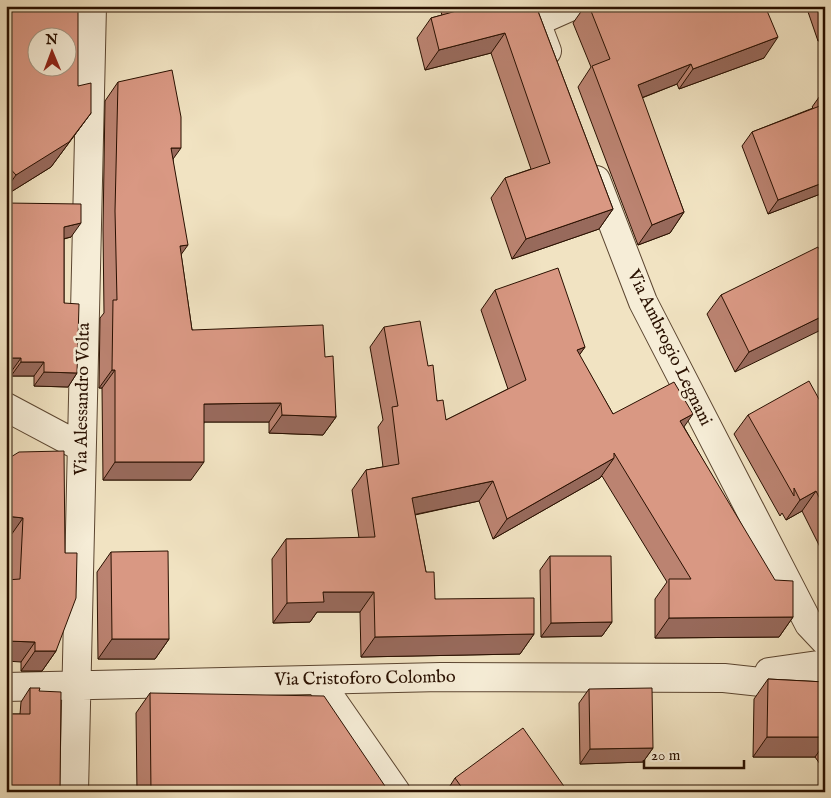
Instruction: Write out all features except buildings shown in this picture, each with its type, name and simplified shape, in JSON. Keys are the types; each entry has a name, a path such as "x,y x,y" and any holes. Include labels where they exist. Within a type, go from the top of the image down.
{"street":[{"name":"Via Alessandro Volta","path":"74,792 92,6"},
{"path":"557,76 536,22 572,6"},
{"name":"Via Ambrogio Legnani","path":"588,158 643,302 809,624 825,641"},
{"path":"6,407 82,448"},
{"name":"Via Cristoforo Colombo","path":"724,678 825,664"},
{"name":"Via Cristoforo Colombo","path":"6,687 441,677 724,678 825,687"},
{"path":"319,681 396,792"}]}
